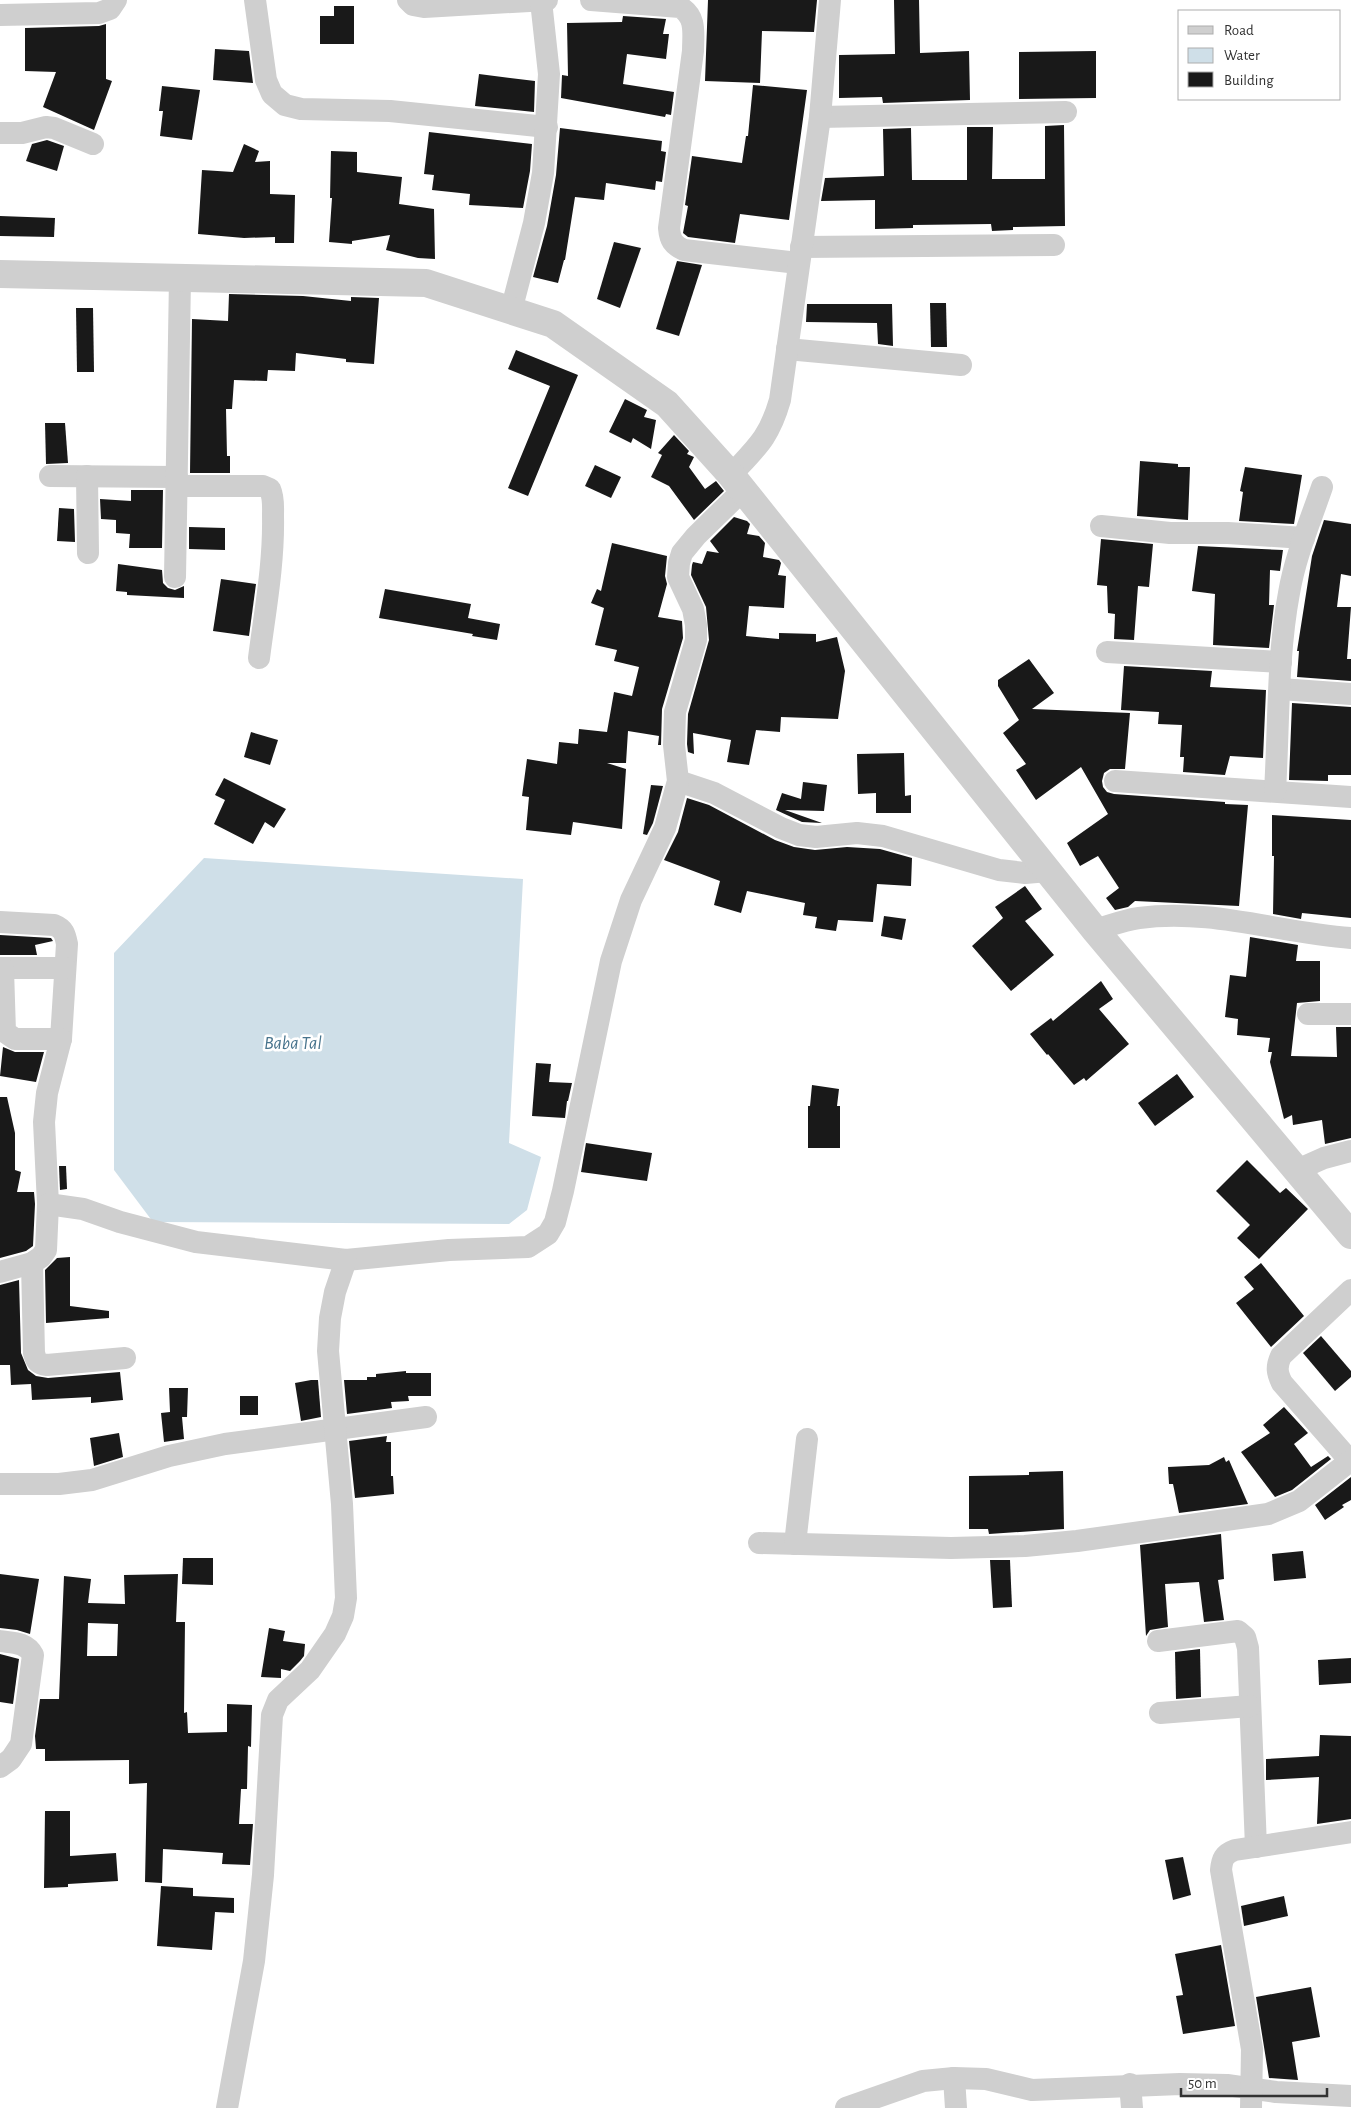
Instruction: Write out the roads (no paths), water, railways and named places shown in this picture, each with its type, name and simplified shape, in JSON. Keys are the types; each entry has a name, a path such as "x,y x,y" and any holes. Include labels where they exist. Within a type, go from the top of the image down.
{"street":[{"path":"1,0 0,15 100,13 110,9 116,0"},
{"path":"255,0 266,80 272,94 285,105 301,109 390,111 547,127"},
{"path":"408,0 413,5 424,7 544,0 549,74 547,127 534,223 511,311"},
{"path":"591,0 680,7 689,12 693,21 693,51 669,228 670,238 675,246 684,250 799,255 1054,245"},
{"path":"48,1204 83,1209 120,1222 196,1242 346,1260 449,1250 528,1247 548,1234 555,1222 563,1191 611,961 631,900 665,828 678,781 674,745 675,712 696,640 696,625 692,609 678,577 678,563 682,554 737,483 773,424 780,400 820,117 830,0"},
{"path":"820,117 1066,112"},
{"path":"0,133 22,133 46,127 54,128 93,144"},
{"path":"0,274 426,283 553,324 666,404 737,483 1095,930 1351,1235"},
{"path":"175,577 180,278"},
{"path":"787,349 961,365"},
{"path":"50,476 87,476 263,486 270,490 273,518 271,566 259,658"},
{"path":"87,476 88,553"},
{"path":"1275,790 1280,689 1289,592 1304,538 1322,487"},
{"path":"1101,526 1170,533 1228,533 1304,538"},
{"path":"1107,652 1282,662"},
{"path":"1280,689 1351,694"},
{"path":"678,781 714,793 781,828 799,835 816,837 857,833 883,836 999,870 1024,873 1048,871"},
{"path":"1115,781 1275,790 1351,797"},
{"path":"1095,930 1138,918 1178,915 1225,919 1291,931 1351,938"},
{"path":"0,922 54,925 65,934 67,944 61,1038 47,1093 44,1122 48,1204 46,1250 32,1264 0,1272"},
{"path":"61,1038 15,1038 5,1032 2,1025 2,969 65,968"},
{"path":"1308,1014 1351,1014"},
{"path":"1297,1170 1324,1158 1351,1151"},
{"path":"227,2108 254,1961 263,1875 272,1715 278,1700 310,1670 335,1634 343,1616 346,1598 342,1504 328,1351 330,1318 335,1292 346,1260"},
{"path":"32,1264 34,1353 36,1361 47,1365 125,1358"},
{"path":"759,1543 951,1548 1024,1546 1077,1541 1268,1514 1299,1501 1350,1462 1282,1383 1277,1366 1281,1356 1351,1290"},
{"path":"0,1484 59,1484 92,1480 169,1456 225,1444 426,1417"},
{"path":"795,1544 807,1439"},
{"path":"1158,1641 1238,1631 1245,1637 1248,1648 1256,1847"},
{"path":"0,1641 21,1644 29,1648 33,1655 21,1744 11,1759 0,1767"},
{"path":"1160,1713 1250,1706"},
{"path":"1251,2098 1252,2049 1220,1870 1222,1859 1227,1853 1351,1832"},
{"path":"846,2108 924,2080 954,2078 986,2079 1032,2090 1130,2084 1227,2085 1251,2098 1276,2092 1351,2096"},
{"path":"954,2078 956,2108"},
{"path":"1130,2084 1132,2108"}],"water":[{"name":"Baba Tal","path":"204,858 523,879 509,1143 541,1157 527,1210 509,1224 153,1222 114,1170 114,953"}]}
